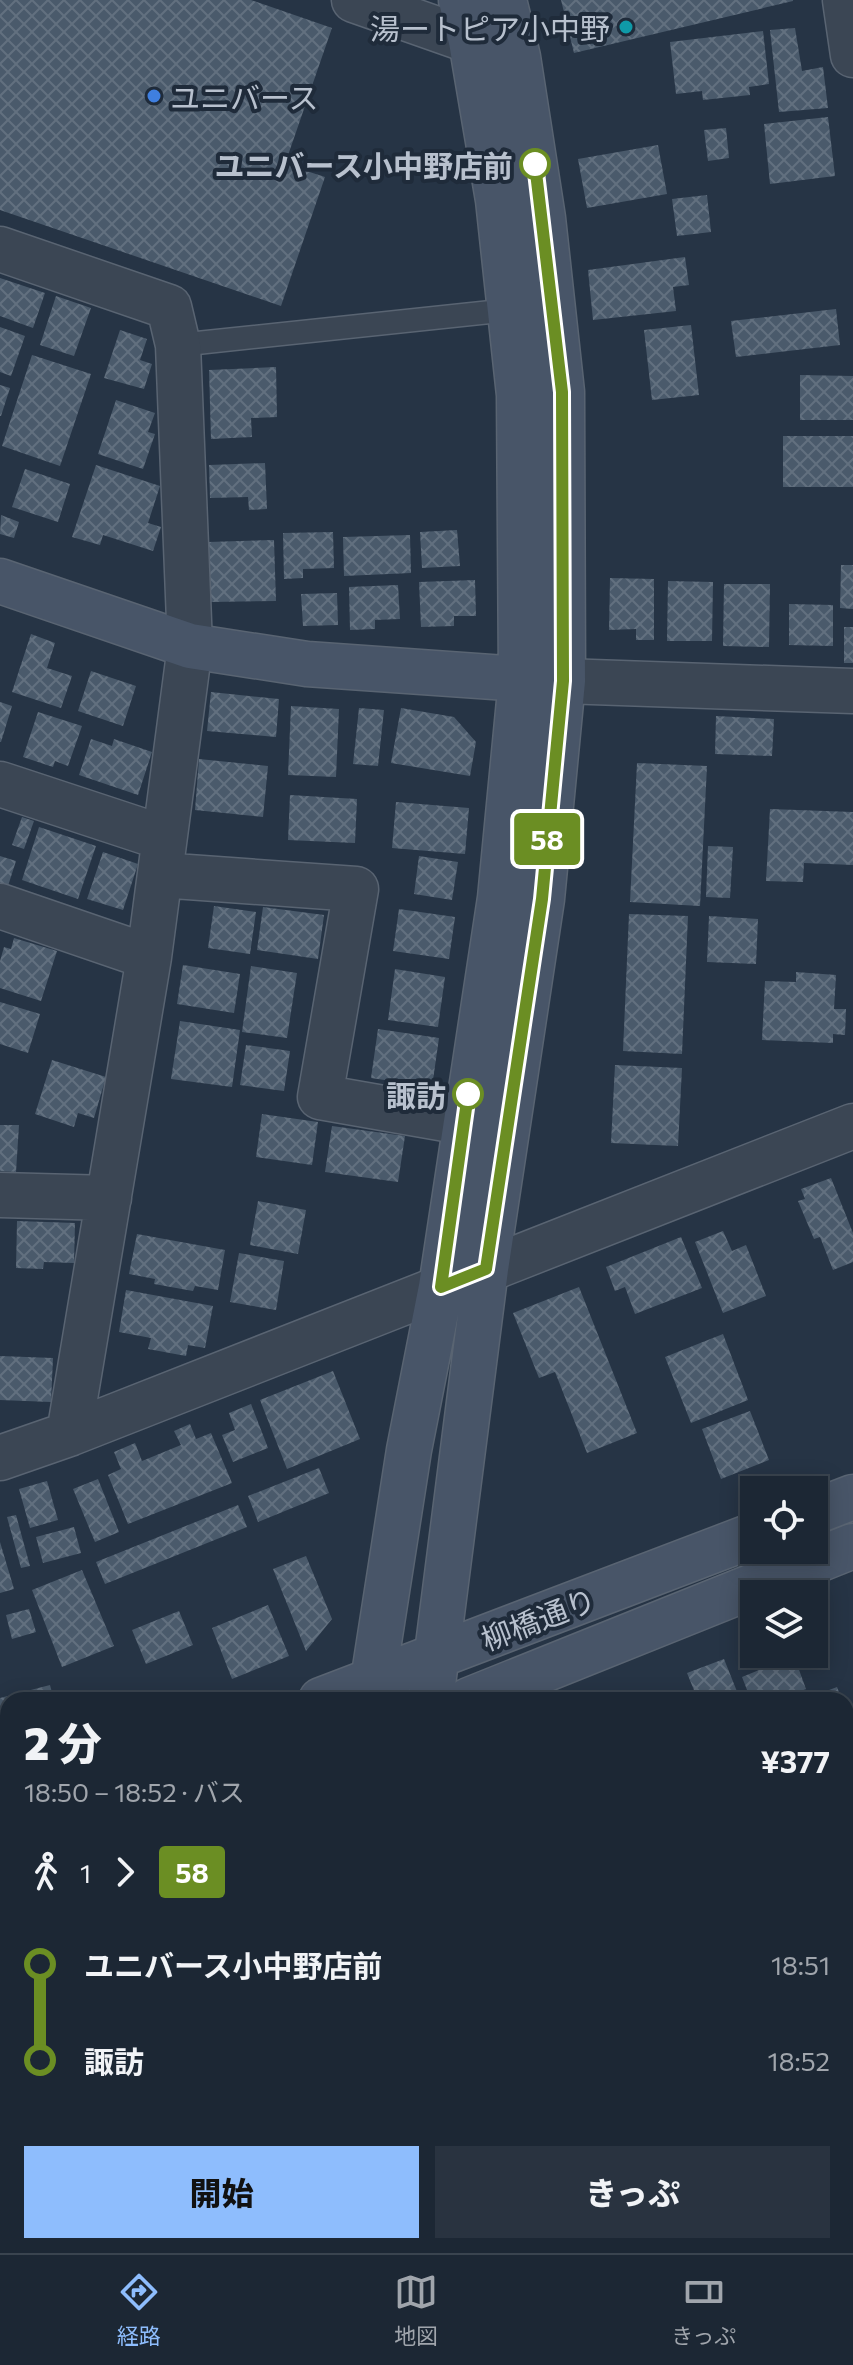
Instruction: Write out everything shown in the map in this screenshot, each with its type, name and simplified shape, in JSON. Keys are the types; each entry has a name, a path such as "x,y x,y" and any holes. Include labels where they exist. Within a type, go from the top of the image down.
{"street":[{"path":"354,0 466,20 518,57"},
{"path":"433,1679 486,1269 542,899 542,681 562,392 543,218 518,57 504,0"},
{"path":"845,0 853,55"},
{"path":"371,1690 409,1450 441,1287 463,1122 500,898 542,681 519,395 498,200 466,20"},
{"path":"0,249 169,307 178,345 190,646 149,957 69,1434"},
{"path":"0,581 190,646 307,664 542,681 853,691"},
{"path":"0,784 162,857 356,889 320,1097 463,1122"},
{"path":"0,906 149,957"},
{"path":"0,1458 69,1434 853,1126"},
{"path":"0,1195 109,1198"},
{"path":"828,1507 853,1497"},
{"name":"柳橋通り","path":"371,1690 433,1679 740,1541"},
{"name":"柳橋通り","path":"489,1692 853,1546"}],"lane":[{"path":"178,345 510,310"}],"building":[{"name":"ユニバース","path":"0,0 251,0 332,28 285,164 325,177 281,306 0,210"},
{"name":"湯ートピア小中野","path":"561,0 793,0 793,1 574,53"},
{"path":"795,28 802,71 823,67 828,108 779,112 770,30"},
{"path":"763,31 769,84 749,87 750,95 703,100 702,91 676,94 670,42"},
{"path":"828,117 835,176 770,184 764,124"},
{"path":"726,128 729,158 708,161 704,130"},
{"path":"658,145 667,194 587,208 578,159"},
{"path":"707,195 711,232 677,236 672,199"},
{"path":"685,257 689,285 673,287 676,311 593,320 588,270"},
{"path":"0,278 45,293 33,328 0,316"},
{"path":"56,296 91,308 74,356 40,345"},
{"path":"836,309 840,345 736,357 731,321"},
{"path":"691,325 699,395 652,400 644,330"},
{"path":"0,327 25,336 11,376 0,372"},
{"path":"120,330 147,339 140,360 152,364 144,389 104,378"},
{"path":"32,355 91,374 60,466 2,446"},
{"path":"276,367 277,417 251,418 252,437 211,439 209,370"},
{"path":"800,375 853,376 853,420 800,420"},
{"path":"0,385 10,388 1,416 0,416"},
{"path":"116,400 155,413 148,432 155,434 143,469 98,454"},
{"path":"783,436 853,436 853,487 783,487"},
{"path":"265,463 267,509 249,510 248,497 210,498 209,465"},
{"path":"96,465 160,486 148,523 161,527 153,551 103,535 100,545 72,537"},
{"path":"25,469 70,484 58,522 12,507"},
{"path":"1,515 19,522 14,538 0,534"},
{"path":"457,530 460,566 422,568 420,532"},
{"path":"333,532 334,568 303,569 303,578 284,579 283,533"},
{"path":"410,535 411,573 344,576 343,537"},
{"path":"274,540 276,601 210,602 208,542"},
{"path":"841,565 853,565 853,609 840,608"},
{"path":"610,578 654,579 654,640 636,640 636,629 609,630"},
{"path":"475,580 476,616 454,616 454,626 421,627 419,582"},
{"path":"668,581 713,582 712,641 667,641"},
{"path":"724,584 770,584 769,647 723,646"},
{"path":"398,585 400,619 375,620 375,629 350,630 349,587"},
{"path":"337,593 338,625 303,626 301,594"},
{"path":"789,604 833,605 833,646 789,645"},
{"path":"844,627 853,627 853,663 844,663"},
{"path":"31,634 55,643 47,668 72,676 61,708 12,692"},
{"path":"91,671 136,686 123,726 78,711"},
{"path":"211,692 279,699 276,737 207,731"},
{"path":"0,702 12,706 1,742 0,742"},
{"path":"291,706 339,709 336,777 288,775"},
{"path":"359,708 384,710 378,766 353,764"},
{"path":"401,708 454,717 476,742 470,776 391,763"},
{"path":"38,712 82,726 68,766 55,761 53,767 23,757"},
{"path":"716,716 774,719 772,756 715,754"},
{"path":"91,739 112,746 114,739 152,752 138,795 79,775"},
{"path":"199,759 268,766 263,817 195,810"},
{"path":"637,763 707,766 700,906 630,902"},
{"path":"290,795 357,799 355,843 288,840"},
{"path":"396,802 469,808 465,854 392,848"},
{"path":"770,809 853,812 853,865 804,863 803,882 766,881"},
{"path":"22,817 34,821 24,849 12,845"},
{"path":"39,827 96,846 78,899 22,880"},
{"path":"708,846 733,847 730,898 706,897"},
{"path":"103,852 138,864 123,910 87,899"},
{"path":"0,856 16,861 8,886 0,884"},
{"path":"419,856 458,862 452,900 414,894"},
{"path":"214,906 256,912 250,954 208,948"},
{"path":"263,907 324,915 318,959 257,950"},
{"path":"399,909 455,917 449,959 393,951"},
{"path":"629,914 688,916 682,1054 623,1051"},
{"path":"709,916 758,919 756,964 707,962"},
{"path":"14,938 57,951 41,1001 0,988 0,961 4,947 11,949"},
{"path":"183,965 240,974 234,1013 177,1004"},
{"path":"251,966 297,973 287,1038 242,1032"},
{"path":"395,969 445,977 438,1027 388,1020"},
{"path":"796,972 836,975 834,1009 846,1009 845,1035 833,1034 833,1043 762,1040 765,981 796,982"},
{"path":"0,1002 40,1014 28,1053 0,1044"},
{"path":"180,1021 240,1030 232,1087 171,1079"},
{"path":"378,1029 439,1038 432,1087 371,1078"},
{"path":"246,1045 290,1051 284,1091 240,1085"},
{"path":"52,1060 106,1077 94,1118 78,1113 74,1127 35,1114"},
{"path":"615,1065 682,1068 678,1146 611,1143"},
{"path":"262,1114 318,1122 312,1165 256,1157"},
{"path":"0,1125 19,1125 16,1172 0,1171"},
{"path":"332,1126 405,1136 398,1182 325,1172"},
{"path":"831,1178 853,1233 853,1262 833,1270 820,1237 814,1239 798,1201 805,1199 801,1189"},
{"path":"258,1201 306,1210 298,1254 250,1245"},
{"path":"17,1221 75,1223 74,1263 44,1262 43,1269 16,1268"},
{"path":"723,1231 732,1251 746,1245 766,1296 723,1313 695,1242"},
{"path":"137,1234 225,1250 218,1290 195,1286 193,1291 154,1284 155,1279 129,1274"},
{"path":"681,1237 702,1288 635,1314 625,1287 615,1291 606,1267"},
{"path":"239,1253 284,1261 276,1310 230,1302"},
{"path":"579,1287 637,1433 587,1453 555,1372 539,1378 513,1313"},
{"path":"126,1290 213,1306 205,1348 188,1345 186,1356 148,1349 151,1338 119,1332"},
{"path":"723,1334 748,1400 691,1423 665,1357"},
{"path":"0,1356 53,1358 51,1402 0,1400"},
{"path":"333,1371 360,1439 287,1469 260,1400"},
{"path":"251,1404 268,1448 233,1462 222,1435 235,1430 229,1413"},
{"path":"750,1411 769,1460 721,1479 702,1429"},
{"path":"190,1424 196,1439 211,1433 232,1483 128,1524 108,1475 121,1469 114,1452 135,1443 142,1461 181,1445 174,1431"},
{"path":"319,1468 329,1493 258,1522 248,1496"},
{"path":"98,1479 119,1532 95,1542 73,1489"},
{"path":"47,1481 58,1520 30,1528 19,1489"},
{"path":"238,1505 247,1527 105,1584 96,1562"},
{"path":"16,1515 30,1566 21,1568 7,1517"},
{"path":"74,1527 81,1553 43,1563 36,1537"},
{"path":"0,1542 14,1589 0,1593"},
{"path":"306,1556 332,1619 306,1651 273,1569"},
{"path":"82,1570 114,1646 62,1667 32,1590"},
{"path":"268,1605 289,1656 232,1679 212,1628"},
{"path":"29,1609 36,1632 12,1639 6,1615"},
{"path":"179,1611 193,1645 146,1664 132,1630"},
{"path":"724,1659 737,1692 695,1692 687,1673"},
{"path":"764,1668 798,1668 806,1689 798,1692 748,1692 742,1677"},
{"path":"50,1685 52,1692 23,1692"}],"bus line":[{"name":"58","path":"468,1094 441,1287 486,1269 542,899 563,681 562,392 535,164"}],"place":[{"name":"湯ートピア小中野","path":"626,27"},
{"name":"ユニバース","path":"154,96"},
{"name":"ユニバース小中野店前","path":"535,164"},
{"name":"諏訪","path":"468,1094"}]}
